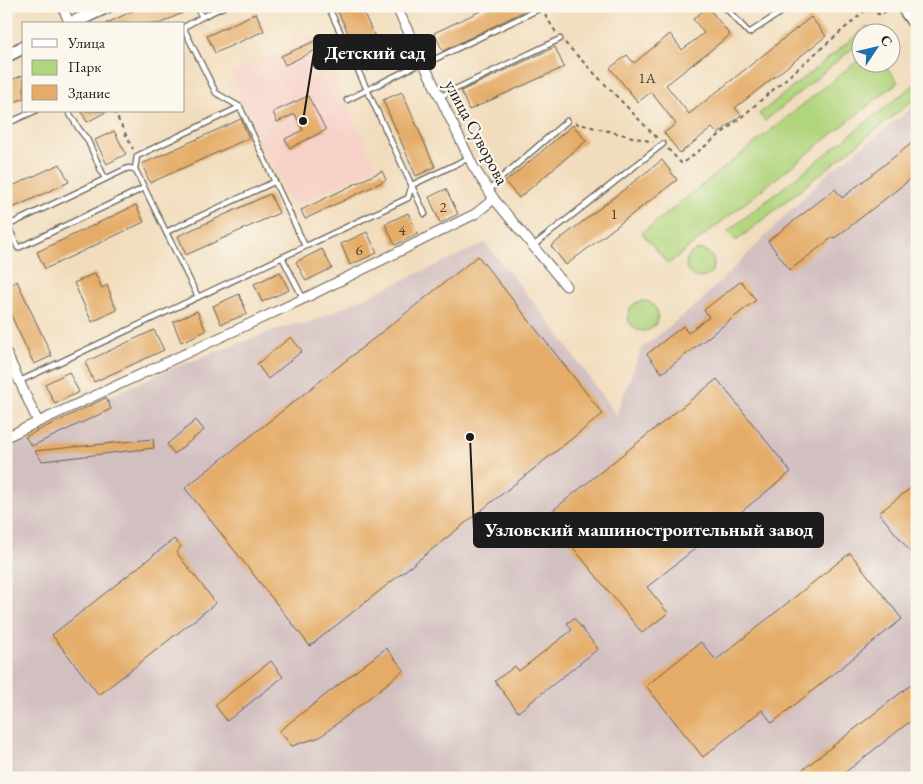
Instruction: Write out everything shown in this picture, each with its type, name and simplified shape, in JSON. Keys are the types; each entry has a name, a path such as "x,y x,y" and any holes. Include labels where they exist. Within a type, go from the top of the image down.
{"main road":[{"path":"74,22 108,6"},
{"path":"902,6 917,27"},
{"path":"6,56 22,48"}],"street":[{"path":"62,6 69,22"},
{"name":"улица Суворова","path":"396,6 473,166 491,195 566,286"},
{"path":"6,437 303,299 475,214 491,195"},
{"path":"6,352 38,422"}],"lane":[{"path":"196,6 202,17"},
{"path":"185,27 225,6"},
{"path":"328,6 425,214"},
{"path":"724,6 749,33 791,6"},
{"path":"347,100 423,62 433,60 541,8"},
{"path":"185,30 216,93 240,107 304,246"},
{"path":"440,97 560,39"},
{"path":"198,297 135,169 137,156 240,107"},
{"path":"6,124 33,112"},
{"path":"69,112 87,140 105,179"},
{"path":"491,195 501,178 568,121"},
{"path":"533,246 663,144"},
{"path":"20,381 408,198 412,185 469,158"},
{"path":"135,169 128,168 7,226 18,248 144,188"},
{"path":"166,232 274,182"},
{"path":"282,257 303,299"}],"path":[{"path":"541,8 560,39 682,164 732,126 867,9 881,15 892,6"},
{"path":"115,112 137,156"},
{"path":"568,121 663,144"}],"shaded area":[{"path":"313,36 377,167 293,206 229,75"},
{"path":"917,104 917,778 6,778 6,445 160,373 269,332 295,324 307,324 485,243 548,320 616,415 641,349 700,302 827,174"}],"green space":[{"path":"850,41 850,50 765,121 759,114"},
{"path":"850,67 850,72 890,72 898,82 668,264 642,233"},
{"path":"915,84 917,86 917,97 736,241 728,231"},
{"path":"700,250 710,254 714,264 710,274 700,278 690,274 686,264 690,254"},
{"path":"643,301 653,306 658,316 653,326 643,331 633,326 628,316 633,306"}],"building":[{"path":"143,6 192,6 193,8 163,22 109,22"},
{"path":"335,6 360,6 387,61 367,71"},
{"path":"491,6 535,6 443,51 434,33"},
{"path":"708,7 730,35 666,85 689,114 811,17 826,36 735,108 741,115 718,134 712,128 680,153 664,133 676,124 651,92 638,102 610,68 627,55 634,63 670,34 682,50 704,33 693,19"},
{"path":"256,13 264,31 215,53 207,36"},
{"path":"315,41 318,49 285,65 281,56"},
{"path":"555,47 564,67 469,110 461,91"},
{"path":"22,76 22,99 15,102 6,82"},
{"path":"402,92 435,167 416,176 383,100"},
{"path":"308,96 326,130 290,148 285,139 303,130 295,114 277,122 273,112"},
{"path":"82,112 106,112 87,122"},
{"path":"241,119 249,138 150,183 142,164"},
{"path":"573,125 586,141 519,198 505,182"},
{"path":"114,131 126,154 107,164 95,140"},
{"path":"917,139 917,174 835,238 833,237 790,270 768,241 835,189 842,198"},
{"path":"662,160 677,180 566,265 551,246"},
{"path":"60,164 69,182 6,211 6,189"},
{"path":"382,171 386,180 305,219 301,210"},
{"path":"446,189 458,214 440,223 429,197"},
{"path":"270,194 279,213 186,255 178,236"},
{"path":"136,205 144,222 45,269 37,252"},
{"path":"408,213 418,234 395,245 385,224"},
{"path":"367,232 377,253 350,265 341,244"},
{"path":"322,249 332,268 306,281 296,262"},
{"path":"478,256 603,414 310,646 185,488"},
{"path":"280,272 289,290 262,302 254,284"},
{"path":"95,273 102,288 107,285 117,310 92,322 74,283"},
{"path":"17,281 52,356 34,364 6,305 6,287"},
{"path":"741,281 756,300 662,373 647,354 683,326 688,333 709,317 704,310"},
{"path":"239,294 247,314 221,324 213,306"},
{"path":"197,311 206,331 181,342 173,322"},
{"path":"154,330 164,350 94,382 85,362"},
{"path":"291,337 302,351 268,379 257,364"},
{"path":"69,372 79,392 55,404 45,384"},
{"path":"717,379 791,472 647,587 668,613 642,633 547,515"},
{"path":"106,398 111,409 32,446 25,437 31,434"},
{"path":"196,420 204,430 174,454 167,444"},
{"path":"153,439 154,448 42,461 35,451"},
{"path":"917,483 917,560 879,513"},
{"path":"174,539 181,547 176,552 216,603 99,695 52,635"},
{"path":"850,553 902,619 772,723 762,710 703,757 646,686 701,642 716,660"},
{"path":"574,618 598,649 518,712 495,681 515,666 519,671 572,630 567,623"},
{"path":"386,648 404,670 320,737 292,746 279,731"},
{"path":"271,661 283,677 227,721 215,705"},
{"path":"917,680 917,716 838,778 792,778"}],"place":[{"name":"Детский сад","path":"303,121"},
{"name":"Узловский машиностроительный завод","path":"470,437"}]}
